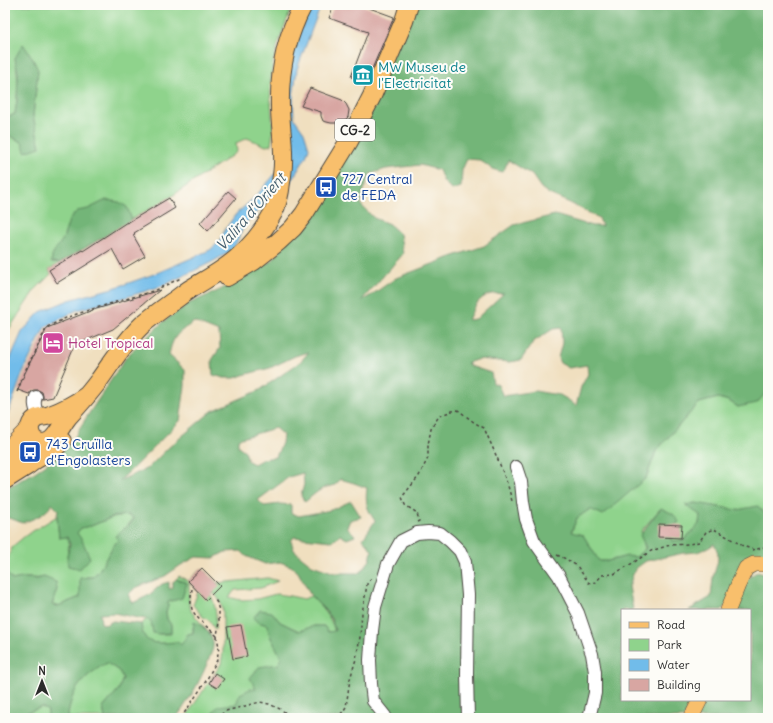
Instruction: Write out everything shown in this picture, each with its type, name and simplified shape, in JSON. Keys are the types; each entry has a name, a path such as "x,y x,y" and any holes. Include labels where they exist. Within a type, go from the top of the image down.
{"highway":[{"name":"CG-2","path":"5,480 27,466 45,446 92,389 120,350 140,327 151,317 188,290 226,267 247,248 263,230 282,197 283,163 280,84 285,51 296,18 303,5"},
{"name":"CG-2","path":"170,303 199,291 254,261 293,228 304,214 349,141 372,96 404,21 409,5"},
{"name":"CG-2","path":"39,419 74,404 92,389"},
{"path":"39,419 51,419 57,429 45,446 34,439 31,435 30,429 39,419"}],"main road":[{"path":"5,451 39,419"},
{"path":"5,462 22,450 45,446"},
{"path":"728,609 746,568 754,564 765,564 768,566"},
{"path":"691,718 700,701"}],"street":[{"path":"36,397 34,401 39,419"},
{"path":"516,467 521,482 526,519 534,541 559,576 578,613 592,654 595,672 595,693 589,718"},
{"path":"385,716 373,701 370,684 370,653 375,607 388,564 401,541 417,533 428,532 440,533 450,540 460,551 465,562 468,595 468,718"}],"path":[{"path":"17,392 24,373 47,328 68,317 153,291 184,277"},
{"path":"556,555 577,566 589,583 596,582 602,575 614,574 636,562 651,551 670,545 699,542 706,532 714,529 743,546 754,550 768,546"},
{"path":"192,589 191,601 193,610 202,622 217,636"},
{"path":"181,718 206,681 217,660 219,647 217,636 219,611 214,598"},
{"path":"216,718 226,711 260,702 269,704 292,718"}],"green space":[{"path":"5,5 280,5 279,7 290,12 278,44 272,68 270,94 273,128 271,145 266,146 247,138 236,143 237,152 169,198 49,270 51,274 34,291 6,334 5,133 23,143 40,147 33,116 38,70 15,58 18,86 15,114 5,118"},
{"path":"417,5 768,5 768,390 757,403 738,407 729,401 718,398 699,403 656,451 646,478 603,515 590,509 577,518 571,532 583,535 599,561 608,561 627,556 636,557 646,548 640,535 661,508 673,514 679,522 667,533 672,541 684,540 699,524 700,515 685,505 696,503 737,510 758,506 768,517 768,560 762,559 723,609 691,609 711,597 713,578 718,557 714,544 697,552 684,553 646,561 635,569 629,586 633,609 621,609 621,701 692,701 684,718 476,718 471,706 468,718 217,718 213,712 218,706 236,704 240,694 250,689 256,689 250,678 259,667 279,664 281,657 270,636 267,625 258,622 253,618 260,610 272,612 280,622 299,631 314,626 324,626 328,632 335,631 332,620 325,610 311,596 298,572 291,566 280,562 265,564 246,556 241,551 225,552 214,558 196,557 165,576 135,588 128,595 133,603 149,595 162,584 169,582 169,589 173,588 173,582 176,579 187,583 182,598 168,602 166,612 167,619 171,625 171,633 153,633 151,622 147,619 114,613 100,614 101,623 105,625 113,621 141,624 142,632 145,637 149,641 158,643 178,642 181,645 188,634 193,633 194,622 211,635 213,648 203,672 176,718 105,718 103,708 119,689 123,678 119,671 107,663 89,675 79,685 72,698 68,712 69,718 48,718 48,711 42,707 22,714 20,718 5,718 5,571 12,580 22,578 37,579 44,577 56,582 57,589 52,605 58,606 80,597 80,578 93,577 100,569 118,540 115,536 131,523 134,518 128,515 113,517 91,526 81,528 77,533 82,540 90,558 80,569 68,566 67,556 70,544 67,537 59,538 57,516 58,510 52,504 43,514 22,523 5,517 5,489 35,472 60,454 72,442 127,356 163,322 188,304 220,290 273,260 317,201","holes":["467,159 480,160 492,169 502,172 508,160 532,175 541,188 549,194 599,218 602,226 592,226 555,215 514,225 484,246 396,278 361,301 403,254 400,234 389,224 374,218 361,205 361,198 370,174 386,169 420,165 439,170 444,182 452,190 461,187 462,170","504,293 476,319 468,320 479,301 491,294","194,322 219,332 220,348 212,360 213,375 224,378 235,378 270,368 295,356 309,352 300,362 260,390 212,411 168,448 148,468 119,481 180,421 185,386 185,370 169,355 172,343 177,335","561,328 562,343 558,358 560,363 569,368 587,365 588,374 581,387 576,406 560,395 535,391 503,396 498,385 493,383 491,373 470,366 467,363 479,359 510,362 521,360 533,342 553,329","275,428 283,435 282,443 276,457 263,459 254,464 248,461 245,451 238,446 238,439","303,473 304,484 301,496 305,502 321,489 335,485 340,479 367,488 367,506 375,521 363,539 372,551 370,560 360,573 335,573 312,565 294,550 291,541 294,537 332,541 340,535 347,539 355,536 347,527 350,520 361,517 351,501 331,510 299,516 291,513 291,505 280,504 264,506 258,500 289,477"]},
{"path":"23,44 32,57 38,70 33,116 40,147 25,152 23,143 5,133 5,118 15,114 18,73 15,58"},
{"path":"106,200 119,202 127,207 132,220 60,263 51,262 53,253 63,239 69,220 77,211 88,209"},
{"path":"768,390 768,516 758,507 737,510 694,503 687,505 700,515 699,524 684,540 672,541 667,533 661,508 641,531 645,549 636,557 625,557 607,561 599,561 583,535 571,533 577,518 590,509 646,478 656,451 699,403 718,398 729,401 738,407"},
{"path":"128,515 134,518 121,531 118,540 100,569 93,577 86,577 80,597 58,606 52,606 57,589 44,577 12,580 5,571 5,564 13,546 25,536 57,516 59,538 67,536 69,542 67,556 89,558 76,533 81,528 91,526 113,517"},
{"path":"202,568 217,583 268,578 278,581 261,588 235,590 229,597 240,600 257,599 276,594 304,599 311,596 323,608 335,632 328,632 324,626 314,626 299,631 280,622 272,612 258,622 267,625 270,636 281,657 279,664 256,689 236,704 213,712 217,718 185,718 221,664 223,652 223,611 220,601 214,593 211,595 216,612 215,630 209,620 203,617 193,605 198,592 189,582 189,601 191,611 212,637 193,627 193,633 188,634 181,646 178,642 158,643 149,641 145,637 142,632 141,624 147,619 151,622 159,634 171,634 171,625 167,619 166,611 168,602 182,598 187,583 176,579 179,576 188,581"},
{"path":"757,572 768,575 768,712 764,718 696,718 704,701 751,701 751,609 734,609 744,584"},
{"path":"107,663 119,671 123,678 119,689 103,708 105,718 69,718 68,712 72,698 79,685 89,675"},
{"path":"42,707 48,711 48,718 20,718 22,714"}],"water":[{"name":"Valira d'Orient","path":"310,5 324,5 318,13 297,69 293,97 294,118 304,132 309,148 306,157 290,183 250,218 244,226 233,250 162,286 77,310 45,327 23,372 5,422 5,371 22,332 40,312 69,300 120,286 157,273 210,250 219,242 226,228 236,214 254,198 285,163 294,150 292,130 286,116 290,59"}],"building":[{"path":"334,5 361,5 394,17 366,83 351,77 368,32 329,18"},
{"path":"310,88 342,100 349,110 348,117 344,121 331,123 323,121 321,112 301,106"},
{"path":"228,191 236,198 208,231 200,223"},
{"path":"169,198 175,208 133,235 145,256 123,269 112,249 57,283 49,270 82,250 83,251 127,222"},
{"path":"160,290 113,329 75,345 53,397 43,399 42,392 38,390 31,391 29,394 18,390 47,328 93,310"},
{"path":"659,524 682,525 681,538 658,537"},
{"path":"202,568 220,586 206,600 188,581"},
{"path":"241,625 247,656 233,659 227,627"},
{"path":"215,673 224,679 217,688 209,683"}],"place":[{"name":"MW Museu de l'Electricitat","path":"363,75"},
{"name":"727 Central de FEDA","path":"326,187"},
{"name":"Hotel Tropical","path":"53,343"},
{"name":"743 Cruïlla d'Engolasters","path":"30,452"}]}
